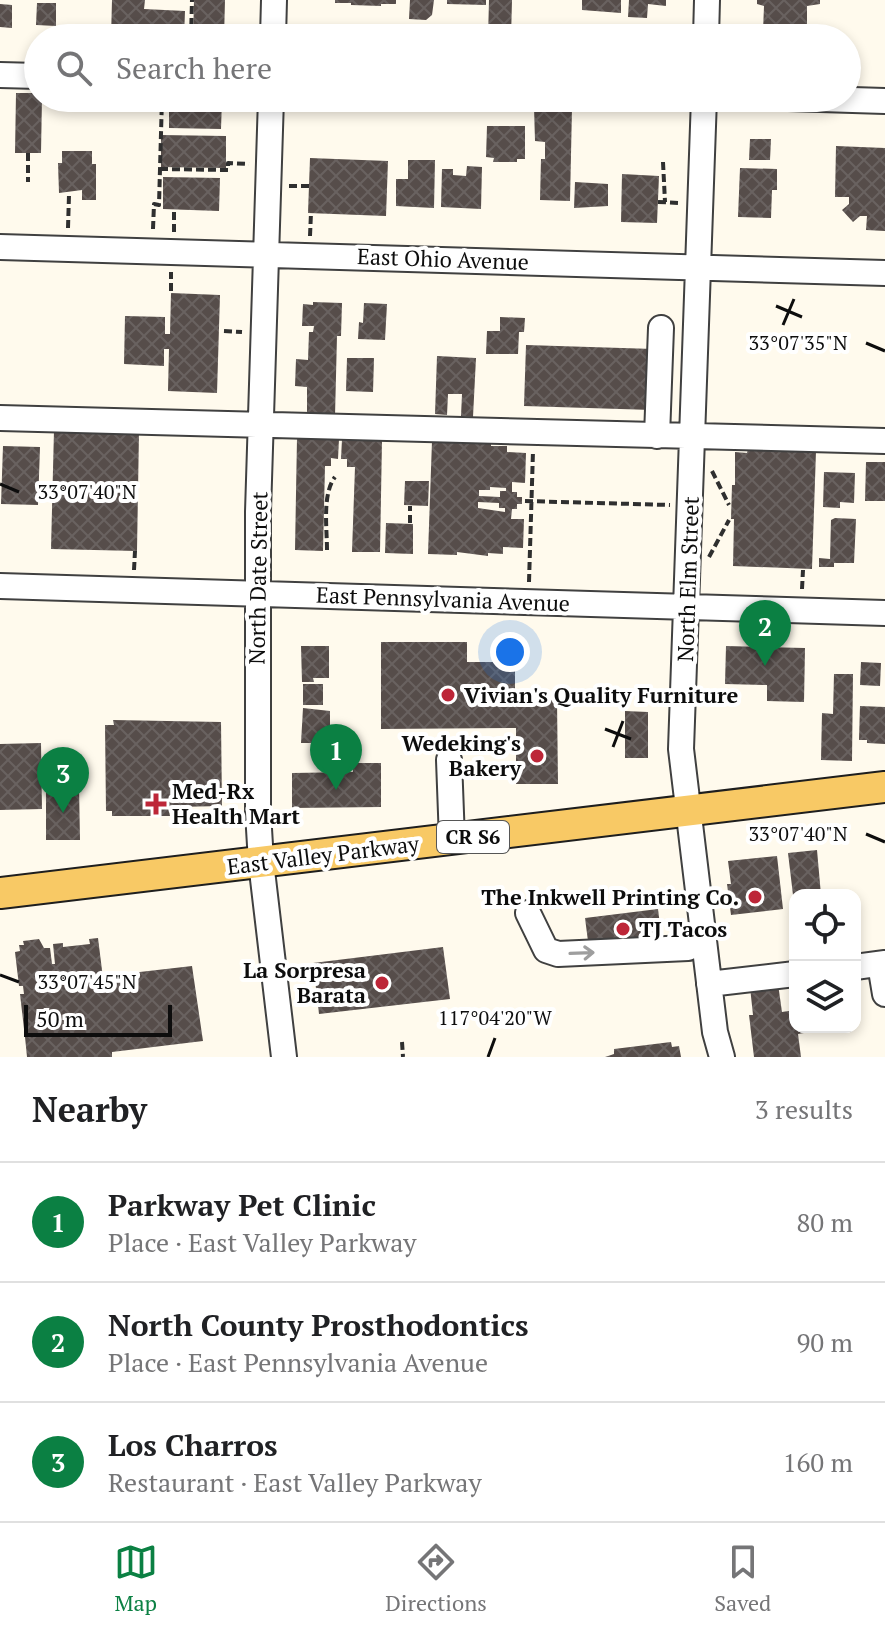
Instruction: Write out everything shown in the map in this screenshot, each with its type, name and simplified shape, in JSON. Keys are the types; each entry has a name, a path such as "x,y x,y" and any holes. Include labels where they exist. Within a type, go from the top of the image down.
{"main road":[{"name":"East Valley Parkway","path":"0,893 885,787"}],"street":[{"path":"273,24 274,0"},
{"path":"706,24 707,0"},
{"path":"0,75 24,76"},
{"path":"861,100 885,101"},
{"name":"North Date Street","path":"271,112 261,426 258,812 284,1057"},
{"name":"North Elm Street","path":"704,112 681,749 715,1032 722,1057"},
{"name":"East Ohio Avenue","path":"0,247 885,273"},
{"path":"657,436 661,328"},
{"path":"0,418 885,441"},
{"name":"East Pennsylvania Avenue","path":"0,586 885,613"},
{"path":"449,760 452,840"},
{"path":"528,913 546,950 558,954 688,948"},
{"path":"861,966 883,963 885,994"},
{"path":"709,984 789,975"}],"path":[{"path":"191,24 192,0"},
{"path":"153,231 154,204 159,205 162,112"},
{"path":"28,153 28,182"},
{"path":"663,162 665,202"},
{"path":"160,169 228,170 228,163 249,164"},
{"path":"289,186 309,186"},
{"path":"68,228 69,195"},
{"path":"658,202 682,203"},
{"path":"174,210 174,232"},
{"path":"310,236 311,213"},
{"path":"171,272 171,291"},
{"path":"224,331 244,332"},
{"path":"529,584 533,432"},
{"path":"711,468 729,505"},
{"path":"327,550 327,498 329,484 335,477"},
{"path":"525,501 673,506"},
{"path":"410,506 410,523"},
{"path":"708,559 729,520"},
{"path":"134,572 135,551"},
{"path":"802,591 803,570"},
{"path":"292,969 314,967"},
{"path":"402,1042 403,1057"}],"building":[{"path":"112,0 145,0 144,9 185,11 185,24 111,24"},
{"path":"194,0 225,0 224,24 193,24"},
{"path":"335,0 396,0 396,4 351,5 335,3"},
{"path":"410,0 434,0 432,15 426,20 409,19"},
{"path":"447,0 486,0 486,5 447,4"},
{"path":"489,0 512,0 511,24 488,24"},
{"path":"582,0 621,0 621,13 582,10"},
{"path":"629,0 666,0 666,6 648,4 647,18 628,17"},
{"path":"757,0 820,0 820,4 807,6 807,24 763,24 764,6 757,4"},
{"path":"37,3 56,3 56,24 36,24"},
{"path":"0,4 12,5 12,28 0,27"},
{"path":"16,93 24,93 24,112 42,112 41,153 15,153"},
{"path":"169,112 222,112 221,129 169,128"},
{"path":"534,112 572,112 570,201 540,200 541,159 545,159 545,142 535,141"},
{"path":"487,126 525,126 525,159 493,162 494,158 486,157"},
{"path":"161,135 226,136 226,168 161,167"},
{"path":"750,139 771,139 770,160 749,160"},
{"path":"836,146 885,148 885,231 866,230 867,216 860,216 853,222 842,210 849,204 849,197 835,197"},
{"path":"62,151 92,151 92,164 96,164 96,200 82,200 82,190 59,193 58,163 62,163"},
{"path":"310,158 388,161 386,216 308,213"},
{"path":"408,160 435,160 434,208 396,206 396,179 408,179"},
{"path":"467,166 482,167 481,209 441,207 442,169 453,169 453,175 466,176"},
{"path":"740,168 777,169 777,190 772,190 771,218 738,217"},
{"path":"622,174 659,176 657,223 621,222"},
{"path":"163,177 220,178 219,211 163,209"},
{"path":"575,182 608,184 608,206 574,208"},
{"path":"171,293 220,295 217,393 168,391 169,349 164,349 164,366 124,364 125,316 165,317 165,334 170,334"},
{"path":"313,302 342,303 341,336 337,336 335,416 307,415 307,387 295,386 296,359 308,360 309,332 313,332 314,326 302,326 303,304 313,305"},
{"path":"364,303 387,304 385,340 358,339"},
{"path":"500,317 525,318 524,332 519,332 518,354 486,354 487,331 500,331"},
{"path":"526,345 654,349 652,410 524,406"},
{"path":"437,356 476,358 473,417 461,416 462,394 448,394 447,415 435,414"},
{"path":"347,358 374,358 373,392 346,391"},
{"path":"54,430 139,432 137,551 51,549"},
{"path":"297,438 339,439 338,459 331,458 331,466 325,466 323,551 295,550"},
{"path":"342,439 382,440 380,552 352,552 355,467 347,467 347,459 341,459"},
{"path":"432,441 491,443 491,446 507,446 507,452 526,453 525,483 512,482 512,492 522,497 522,504 512,509 511,519 524,519 523,548 503,547 503,554 488,553 488,556 457,552 457,555 428,554","holes":["490,487 506,488 506,491 500,491 500,497 479,496 479,490 490,490","478,502 499,503 499,508 505,508 505,512 478,508"]},
{"path":"3,446 40,447 38,505 1,504"},
{"path":"748,449 816,451 812,569 733,566 734,519 731,519 735,452 747,453"},
{"path":"866,462 885,462 885,501 865,501"},
{"path":"824,472 855,473 854,503 840,502 840,508 823,507"},
{"path":"405,481 429,481 428,506 404,505"},
{"path":"856,519 854,563 819,567 819,558 830,559 831,520"},
{"path":"386,523 413,524 413,554 385,553"},
{"name":"Vivian's Quality Furniture","path":"381,642 467,642 467,662 515,662 515,700 557,700 558,784 516,784 516,728 381,729"},
{"path":"301,646 329,646 329,678 302,682"},
{"path":"726,646 805,648 804,702 767,701 767,685 725,684"},
{"path":"861,662 881,663 880,686 860,685"},
{"path":"834,674 853,674 852,761 821,760 822,713 833,714"},
{"path":"303,684 323,684 323,705 303,705"},
{"path":"860,706 885,707 885,744 859,740"},
{"path":"303,708 330,711 330,743 301,743"},
{"path":"625,711 648,712 648,758 625,758"},
{"path":"113,720 221,722 222,806 175,807 175,811 169,811 170,816 112,816 112,811 106,811 105,725 114,725"},
{"path":"41,743 42,809 0,810 0,744"},
{"path":"353,763 381,763 381,807 292,808 292,773 353,772"},
{"path":"46,786 79,786 80,840 46,840"},
{"path":"817,850 820,889 792,889 788,853"},
{"name":"The Inkwell Printing Co.","path":"777,856 783,909 731,915 728,861"},
{"name":"TJ Tacos","path":"658,909 662,941 589,949 585,918"},
{"path":"98,938 104,986 105,976 192,966 203,1041 112,1052 112,1057 27,1057 25,1037 28,1037 27,1029 24,1029 20,994 24,994 23,986 19,986 15,952 20,951 19,945 24,945 23,941 39,939 44,948 50,948 52,964 55,964 53,944 63,943 63,947 90,944 89,939"},
{"name":"La Sorpresa Barata","path":"443,947 450,999 319,1014 313,963"},
{"path":"778,984 782,1012 789,1011 789,1033 804,1033 798,1034 801,1057 754,1057 749,1015 753,1015 750,987"},
{"path":"671,1042 672,1047 679,1046 681,1057 605,1057 614,1054 614,1049"}],"place":[{"name":"North County Prosthodontics","path":"765,666"},
{"name":"Vivian's Quality Furniture","path":"448,695"},
{"name":"Wedeking's Bakery","path":"537,756"},
{"name":"Parkway Pet Clinic","path":"336,790"},
{"name":"Med-Rx Health Mart","path":"156,804"},
{"name":"Los Charros","path":"63,813"},
{"name":"The Inkwell Printing Co.","path":"755,897"},
{"name":"TJ Tacos","path":"623,929"},
{"name":"La Sorpresa Barata","path":"382,983"}]}
